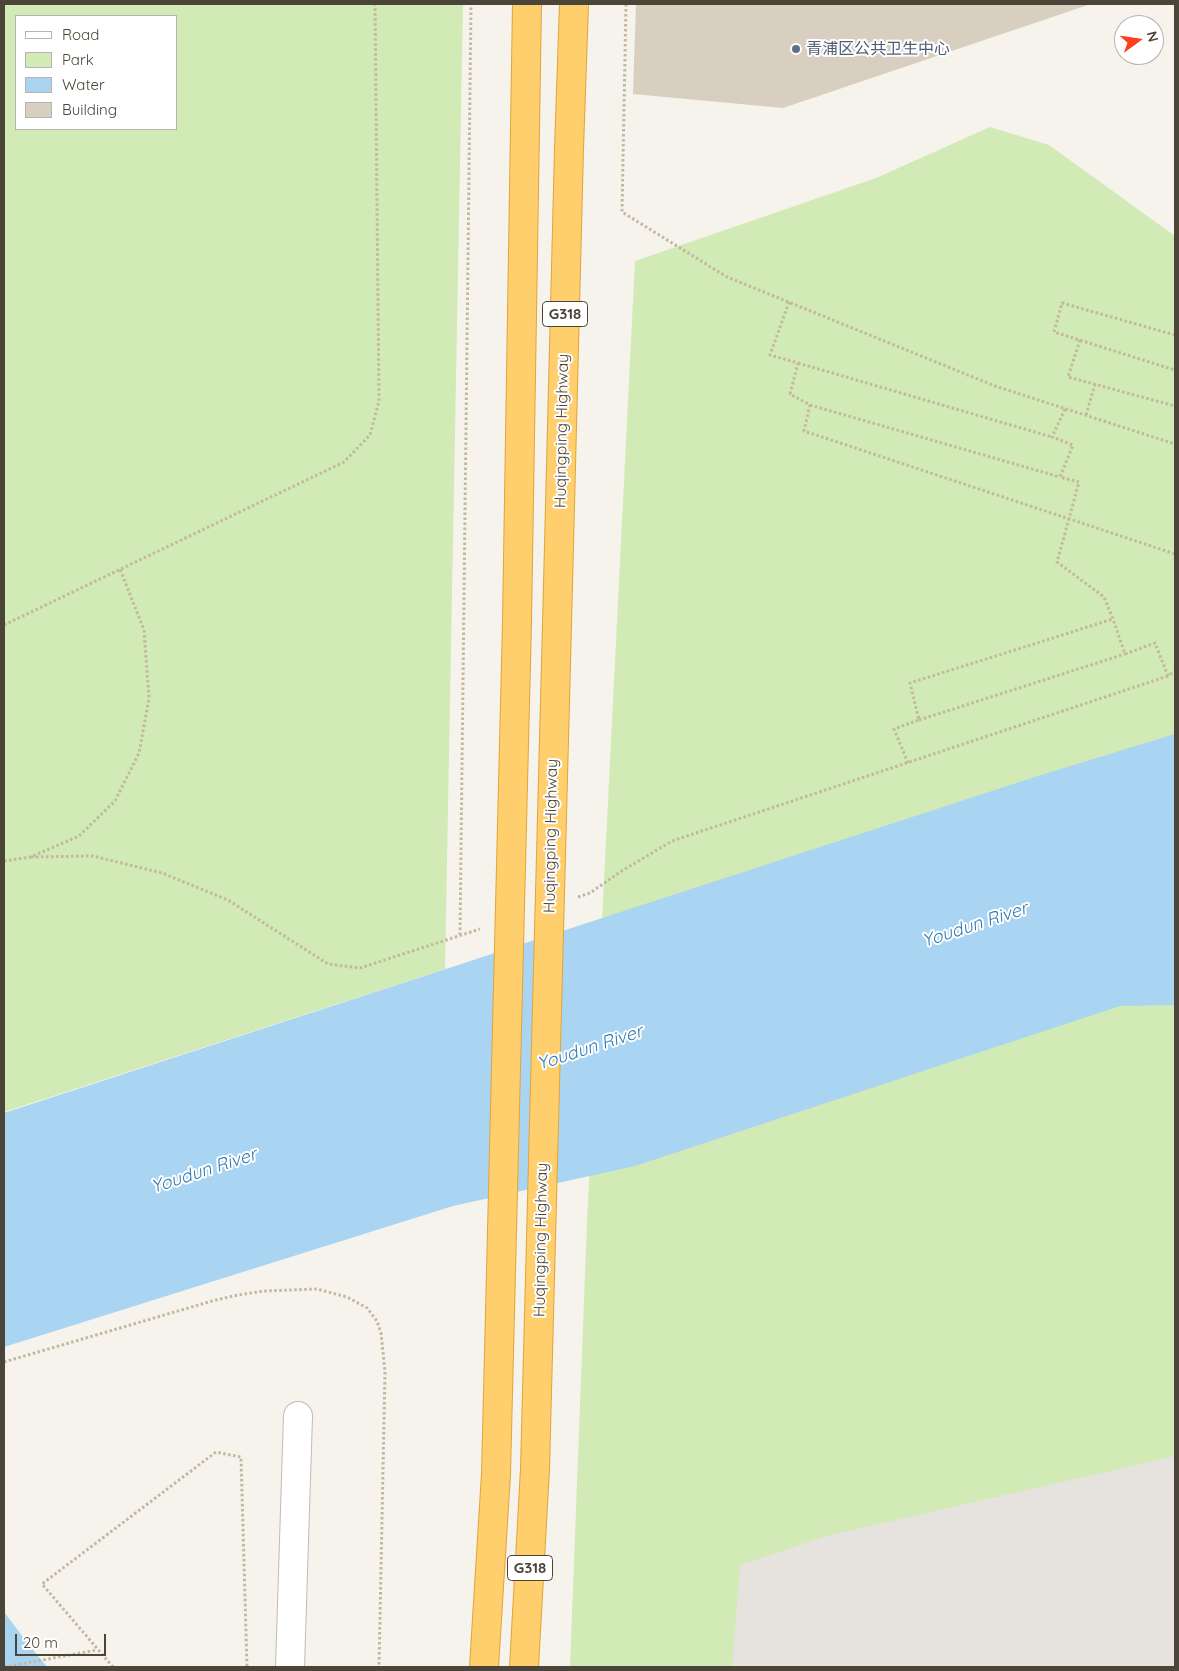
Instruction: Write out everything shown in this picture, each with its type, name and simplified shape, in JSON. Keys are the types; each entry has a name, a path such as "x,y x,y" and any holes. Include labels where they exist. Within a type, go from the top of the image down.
{"highway":[{"name":"G318","path":"484,1667 496,1474 517,622 526,4"},
{"name":"Huqingping Highway","path":"524,1667 535,1469 574,4"}],"lane":[{"path":"290,1667 298,1416"}],"path":[{"path":"4,625 344,462 370,435 379,401 375,4"},
{"path":"460,935 471,4"},
{"path":"626,4 622,212 727,277 995,386 1175,444"},
{"path":"789,302 770,355 1052,437 1073,445 1060,477"},
{"path":"1175,335 1062,304 1054,332 1175,370"},
{"path":"1080,340 1068,377 1175,406"},
{"path":"798,363 790,394 810,405 1079,482 1057,562 1104,597 1125,654"},
{"path":"1086,416 1095,384"},
{"path":"810,405 804,431 1175,554"},
{"path":"1052,437 1065,409"},
{"path":"30,858 79,836 115,801 138,753 149,698 144,630 120,569"},
{"path":"919,720 910,683 1113,619"},
{"path":"908,763 894,729 919,720 1155,644 1168,676"},
{"path":"571,899 590,893 620,872 672,841 1168,676 1175,671"},
{"path":"4,862 30,858 93,856 162,873 228,900 328,964 360,968 488,926"},
{"path":"113,1667 42,1584 216,1452 241,1457 247,1667"},
{"path":"4,1667 97,1650"}],"shaded area":[{"path":"1175,989 1175,1667 615,1667"}],"green space":[{"path":"4,4 463,4 445,969 4,1112"},
{"path":"990,127 1049,145 1175,236 1175,1456 826,1536 740,1565 732,1667 570,1667 587,1222 635,261 876,178"}],"water":[{"name":"Youdun River","path":"1175,734 1175,1005 1120,1006 635,1166 453,1206 4,1347 4,1113 1041,775"},
{"path":"4,1612 26,1641 47,1667 4,1667"}],"building":[{"name":"青浦区公共卫生中心","path":"636,4 1091,4 783,108 633,94"}],"place":[{"name":"青浦区公共卫生中心","path":"796,49"}]}
